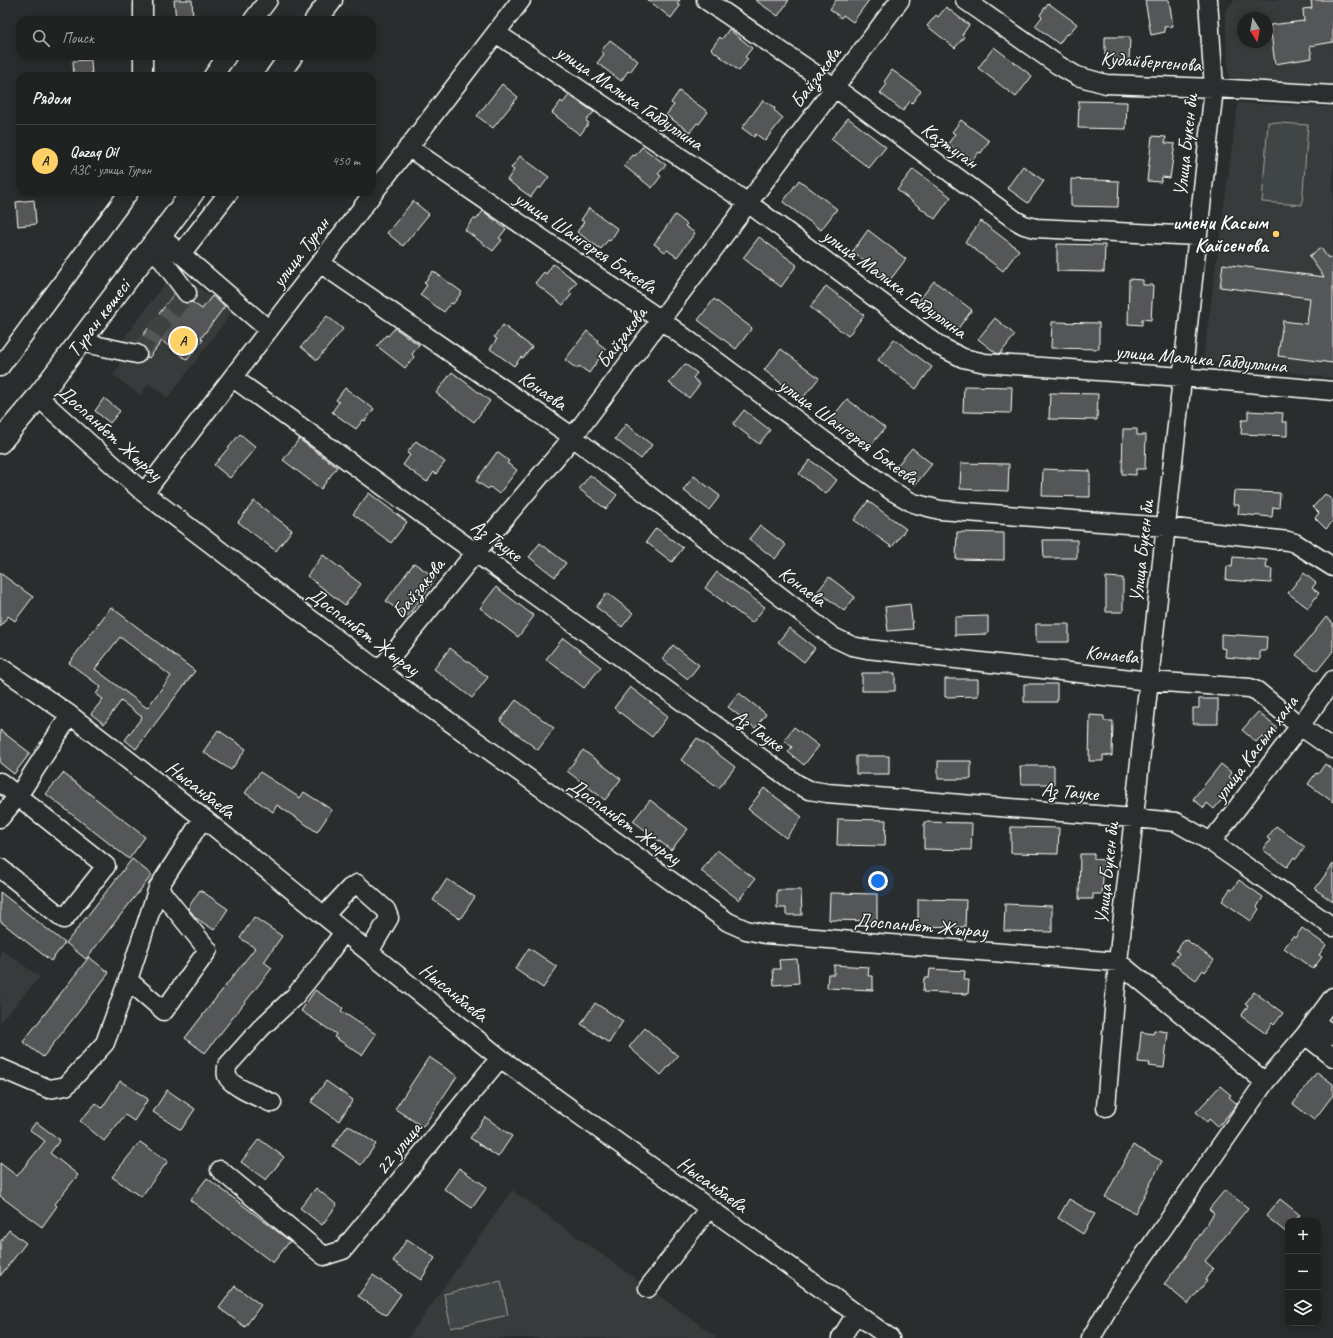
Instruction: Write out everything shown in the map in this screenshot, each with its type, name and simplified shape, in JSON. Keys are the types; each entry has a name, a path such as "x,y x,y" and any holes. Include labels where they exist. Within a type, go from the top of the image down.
{"main road":[{"path":"319,16 331,0"},
{"path":"280,72 288,60"},
{"name":"Тұран көшесі","path":"0,440 38,398 190,196"}],"street":[{"path":"142,0 143,16"},
{"path":"256,16 268,0"},
{"name":"улица Туран","path":"376,189 520,0"},
{"name":"Казтуган","path":"706,0 834,87 1015,220 1024,225 1036,228 1197,236"},
{"name":"Байзакова","path":"379,671 476,552 573,438 900,0"},
{"name":"Кудайбергенова","path":"965,0 1077,76 1106,84 1214,88 1333,95"},
{"name":"Улица Букен би","path":"1106,1107 1118,962 1214,88 1208,0"},
{"name":"улица Малика Габдуллина","path":"496,33 748,204 941,347 963,358 985,363 1333,391"},
{"path":"143,60 143,72"},
{"path":"216,72 225,60"},
{"name":"улица Шангерея Бокеева","path":"408,147 660,320 892,492 913,503 940,510 1166,527 1288,541 1295,543 1333,567"},
{"path":"0,367 126,196"},
{"path":"181,254 226,196"},
{"name":"улица Туран","path":"144,493 371,196"},
{"path":"156,241 181,254 269,330"},
{"path":"156,241 187,293"},
{"name":"Конаева","path":"320,263 573,438 833,637 852,646 867,649 1149,681 1250,688 1257,691 1300,726 1333,749"},
{"path":"80,342 137,354"},
{"name":"Аз Тауке","path":"233,378 797,784 809,790 828,793 1176,822 1211,842 1333,927"},
{"name":"Доспанбет Жырау","path":"38,398 144,493 379,671 728,922 746,930 773,935 1118,962"},
{"name":"Нысанбаева","path":"0,667 70,715 203,818 500,1058 890,1338"},
{"name":"улица Касым хана","path":"1211,842 1300,726 1333,680"},
{"path":"0,818 18,796 70,715"},
{"path":"0,782 106,866 64,919 0,868"},
{"path":"0,1068 50,1089 66,1086 105,1043 128,980 158,888 203,818"},
{"path":"324,916 350,888 357,884 386,910 389,918 369,952"},
{"path":"128,980 164,1011 208,950 158,888"},
{"path":"272,1104 230,1081 226,1074 227,1066 261,1028 295,996 344,932"},
{"path":"1118,962 1265,1082"},
{"path":"1091,1338 1111,1303 1265,1082 1310,1028 1333,997"},
{"path":"1310,1028 1333,1035"},
{"path":"1310,1028 1333,1057"},
{"name":"22 улица","path":"220,1170 324,1256 343,1250 500,1058"},
{"path":"648,1288 709,1208"},
{"path":"841,1338 856,1314"}],"shaded area":[{"path":"1234,0 1333,0 1333,85 1229,81 1225,12"},
{"name":"имени Касым Кайсенова","path":"1238,103 1333,107 1333,378 1203,361"},
{"path":"1268,122 1308,125 1302,205 1262,202"},
{"path":"175,270 232,312 168,398 149,384 140,395 113,375 121,364 110,357"},
{"path":"0,948 40,977 0,1022"},
{"path":"512,1190 718,1338 408,1338"},
{"path":"501,1281 508,1315 451,1328 444,1294"}],"building":[{"path":"174,0 192,0 193,16 176,16"},
{"path":"648,0 680,0 677,4 680,6 671,18"},
{"path":"755,0 789,0 778,16"},
{"path":"836,0 869,0 853,22 843,15 841,18 830,9"},
{"path":"1145,0 1169,0 1173,26 1164,27 1165,32 1151,35"},
{"path":"1311,0 1333,0 1333,42 1310,46 1312,58 1275,64 1273,48 1273,25 1304,21 1303,9 1312,8"},
{"path":"1048,3 1077,24 1068,35 1066,34 1059,44 1035,26 1042,17 1040,15"},
{"path":"946,7 969,25 962,35 964,37 955,48 927,26 936,15 938,17"},
{"path":"729,29 752,48 745,57 748,59 739,71 711,49 720,37 722,39"},
{"path":"1105,37 1130,37 1129,62 1114,62 1114,55 1105,55"},
{"path":"610,40 638,61 621,81 597,63 604,54 601,51"},
{"path":"994,47 1032,76 1016,97 978,68"},
{"path":"91,60 92,72 74,72 73,61"},
{"path":"892,70 921,91 912,103 910,101 903,111 880,93 887,84 884,82"},
{"path":"502,84 518,97 493,128 477,116"},
{"path":"679,91 708,112 699,124 697,123 690,132 666,115 674,105 671,103"},
{"path":"569,95 594,112 586,121 589,123 580,135 552,113 561,101 563,103"},
{"path":"763,100 775,108 774,110 783,118 765,141 756,134 754,137 742,128"},
{"path":"1079,101 1127,102 1126,129 1078,128"},
{"path":"848,118 886,147 869,168 831,139"},
{"path":"961,120 989,141 981,153 979,152 972,161 948,144 955,134 952,132"},
{"path":"1152,136 1166,137 1165,143 1175,144 1170,178 1162,177 1161,182 1147,181"},
{"path":"642,147 666,165 658,174 661,176 652,188 624,166"},
{"path":"520,156 549,177 540,189 538,187 531,197 507,180 514,170 511,168"},
{"path":"1023,166 1044,181 1028,203 1007,188"},
{"path":"913,169 951,197 935,219 897,190"},
{"path":"1071,179 1119,181 1118,207 1071,206"},
{"path":"799,180 837,209 821,230 783,202"},
{"path":"34,200 36,224 18,226 16,202"},
{"path":"413,201 429,214 403,246 387,233"},
{"path":"589,208 618,229 610,241 608,240 601,249 577,232 584,222 581,220"},
{"path":"483,211 506,229 499,238 502,240 493,251 465,230 474,218 476,220"},
{"path":"675,215 687,224 685,226 695,233 677,257 667,250 665,252 654,244"},
{"path":"981,221 1019,250 1003,271 965,242"},
{"path":"868,230 906,259 890,280 852,252"},
{"path":"759,237 797,265 781,287 743,258"},
{"path":"1057,244 1105,245 1104,272 1057,271"},
{"path":"1321,248 1327,257 1333,258 1333,363 1278,356 1283,321 1307,324 1310,298 1220,287 1223,264 1324,277 1309,256"},
{"path":"553,264 577,282 569,292 572,294 563,305 535,283 544,272 546,274"},
{"path":"433,271 462,292 453,304 451,303 444,312 420,295 427,285 424,283"},
{"path":"1129,279 1143,280 1143,285 1153,285 1151,320 1142,319 1142,325 1128,324"},
{"path":"934,281 972,310 956,331 918,302"},
{"path":"826,286 864,315 848,336 810,307"},
{"path":"174,294 183,302 192,302 202,309 212,296 225,306 201,338 203,340 187,360 162,341 149,358 147,357 147,351 144,346 137,343"},
{"path":"714,299 752,328 736,349 698,320"},
{"path":"327,316 343,329 317,360 301,347"},
{"path":"995,318 1015,335 1000,354 996,353 978,339"},
{"path":"1052,322 1099,323 1099,349 1051,348"},
{"path":"503,325 532,347 514,366 490,349 497,339 494,337"},
{"path":"395,328 419,345 412,354 414,357 405,368 377,346 386,335 388,336"},
{"path":"587,331 606,349 589,373 579,366 577,369 565,360"},
{"path":"894,339 932,367 916,389 878,360"},
{"path":"781,349 819,378 802,399 764,370"},
{"path":"685,364 697,373 693,378 700,384 689,398 669,383"},
{"path":"452,372 490,401 474,422 436,393"},
{"path":"964,386 1012,387 1011,413 963,412"},
{"path":"345,388 374,409 365,421 363,420 356,429 332,412 339,402 336,400"},
{"path":"1050,393 1098,394 1097,420 1049,419"},
{"path":"104,398 120,411 110,423 95,411"},
{"path":"847,399 885,428 868,449 830,420"},
{"path":"744,410 770,430 759,444 733,424"},
{"path":"1248,411 1283,413 1282,422 1287,422 1287,436 1241,434 1242,420 1248,420"},
{"path":"626,424 652,445 641,459 615,439"},
{"path":"1123,429 1137,429 1137,435 1146,435 1145,469 1136,469 1136,475 1122,474"},
{"path":"240,434 256,447 230,478 214,465"},
{"path":"299,439 337,467 321,489 283,460"},
{"path":"416,441 445,462 436,474 434,472 427,482 403,465 410,455 407,453"},
{"path":"912,448 932,464 915,485 895,468"},
{"path":"497,452 509,461 507,463 517,470 499,494 490,487 488,489 476,481"},
{"path":"810,460 837,480 826,494 799,474"},
{"path":"961,463 1009,464 1008,491 960,489"},
{"path":"1043,469 1090,471 1090,497 1042,496"},
{"path":"590,475 617,495 606,509 579,489"},
{"path":"694,476 720,496 709,510 683,490"},
{"path":"1234,491 1280,493 1279,508 1273,507 1272,517 1238,514 1239,505 1233,505"},
{"path":"369,493 407,522 391,543 353,514"},
{"path":"1325,494 1333,501 1333,521 1326,529 1315,518 1319,513 1313,507"},
{"path":"254,501 292,530 276,551 238,522"},
{"path":"868,501 906,529 892,547 854,520"},
{"path":"760,525 786,545 775,559 749,539"},
{"path":"656,528 683,548 672,562 646,542"},
{"path":"957,532 1004,533 1004,560 956,559"},
{"path":"1043,540 1077,540 1077,558 1044,558"},
{"path":"540,543 566,563 555,577 529,557"},
{"path":"323,555 361,584 345,605 307,576"},
{"path":"1233,557 1267,560 1266,568 1272,569 1271,583 1226,580 1227,566 1232,567"},
{"path":"414,563 436,578 407,617 386,601"},
{"path":"717,572 765,607 752,623 705,588"},
{"path":"0,573 33,597 15,621 8,616 0,627"},
{"path":"1304,573 1316,583 1312,588 1319,593 1308,608 1288,593"},
{"path":"829,577 855,597 844,611 818,591"},
{"path":"1106,577 1123,578 1123,612 1106,612"},
{"path":"496,587 534,616 518,637 480,608"},
{"path":"607,593 633,613 622,627 596,607"},
{"path":"910,604 913,629 888,631 885,607"},
{"path":"111,607 195,671 136,749 125,740 142,717 121,701 104,724 91,714 103,699 96,694 101,687 69,663","holes":["120,637 171,676 147,708 95,669"]},
{"path":"988,616 988,634 955,635 955,617"},
{"path":"1326,617 1333,623 1333,651 1317,671 1296,655"},
{"path":"1036,624 1069,624 1069,642 1036,642"},
{"path":"789,628 815,648 804,662 778,642"},
{"path":"1221,634 1267,637 1266,651 1260,651 1260,660 1225,657 1226,649 1221,648"},
{"path":"563,638 601,667 584,688 546,659"},
{"path":"673,645 699,665 688,679 662,659"},
{"path":"450,648 488,677 472,698 434,669"},
{"path":"862,673 895,673 895,691 862,691"},
{"path":"945,679 978,679 978,696 945,697"},
{"path":"1024,684 1057,684 1057,702 1024,702"},
{"path":"630,687 668,716 652,737 614,708"},
{"path":"739,693 766,714 755,728 728,707"},
{"path":"1199,699 1218,699 1218,724 1193,724 1193,708 1199,708"},
{"path":"516,700 554,728 538,750 500,721"},
{"path":"1258,712 1277,728 1267,740 1262,736 1256,742 1242,730"},
{"path":"1090,715 1104,716 1104,721 1113,721 1112,756 1103,755 1103,761 1089,761"},
{"path":"794,727 819,746 804,765 788,752 792,747 784,740"},
{"path":"0,730 30,753 14,774 0,763"},
{"path":"218,730 246,749 231,770 203,752"},
{"path":"697,738 735,767 719,788 681,760"},
{"path":"583,750 621,779 605,800 567,771"},
{"path":"856,756 889,756 889,774 856,774"},
{"path":"938,761 971,761 971,779 938,779"},
{"path":"1221,764 1232,773 1229,777 1236,783 1214,809 1207,803 1204,808 1193,799"},
{"path":"1325,764 1333,770 1333,802 1308,784"},
{"path":"1020,766 1054,766 1054,784 1021,784"},
{"path":"260,772 300,798 304,792 332,810 317,832 277,805 273,812 245,793"},
{"path":"63,773 145,837 129,859 46,794"},
{"path":"764,788 802,817 786,838 748,809"},
{"path":"650,800 688,829 671,850 633,821"},
{"path":"838,819 886,820 885,846 837,845"},
{"path":"924,822 972,823 971,850 924,849"},
{"path":"1276,826 1305,847 1296,859 1294,857 1287,867 1263,850 1270,840 1267,838"},
{"path":"1011,827 1059,828 1058,854 1011,853"},
{"path":"717,850 755,879 739,900 701,871"},
{"path":"1080,854 1094,854 1094,859 1104,860 1102,894 1093,894 1093,899 1079,899"},
{"path":"132,859 152,875 86,959 66,943"},
{"path":"1333,864 1333,902 1315,889"},
{"path":"447,879 475,897 460,919 433,900"},
{"path":"1239,880 1263,897 1257,907 1259,909 1251,921 1222,901 1230,889 1232,890"},
{"path":"200,890 228,909 214,930 196,918 188,908"},
{"path":"777,890 801,890 802,915 786,915 786,908 777,908"},
{"path":"0,892 65,943 51,961 0,921"},
{"path":"830,893 877,894 877,921 829,920"},
{"path":"918,899 966,900 965,927 918,926"},
{"path":"1005,904 1052,906 1052,932 1004,931"},
{"path":"254,917 282,936 264,962 272,968 205,1053 185,1038 255,948 240,938"},
{"path":"1302,928 1326,945 1319,955 1322,957 1313,969 1284,948 1293,936 1295,938"},
{"path":"1185,939 1214,960 1205,972 1203,970 1196,980 1172,963 1179,953 1176,951"},
{"path":"529,948 557,967 543,988 515,969"},
{"path":"89,957 109,973 43,1057 23,1042"},
{"path":"797,959 799,983 774,985 773,969 780,969 779,960"},
{"path":"834,965 869,967 868,976 873,976 873,990 827,988 828,974 834,974"},
{"path":"930,969 965,971 964,980 969,980 968,994 923,992 924,978 929,978"},
{"path":"315,990 343,1008 341,1011 376,1034 362,1055 334,1037 336,1034 301,1011"},
{"path":"1254,992 1283,1013 1274,1025 1272,1023 1265,1033 1241,1016 1248,1006 1245,1004"},
{"path":"595,1003 623,1021 609,1043 581,1024"},
{"path":"645,1028 678,1056 661,1075 629,1047"},
{"path":"1154,1030 1168,1032 1164,1068 1149,1066 1150,1063 1138,1062 1141,1032 1153,1034"},
{"path":"429,1057 457,1076 423,1127 395,1109"},
{"path":"1317,1072 1333,1084 1333,1095 1314,1120 1293,1104"},
{"path":"120,1081 148,1099 134,1121 125,1115 104,1141 80,1121 96,1103 102,1108"},
{"path":"326,1081 353,1100 339,1121 311,1102"},
{"path":"1220,1086 1231,1095 1229,1097 1237,1104 1218,1127 1209,1119 1207,1122 1196,1112"},
{"path":"167,1090 195,1109 181,1130 153,1112"},
{"path":"485,1117 512,1136 498,1157 470,1138"},
{"path":"36,1122 60,1140 50,1153 78,1175 55,1204 57,1206 42,1227 0,1196 0,1163 17,1176 45,1141 30,1130"},
{"path":"348,1125 376,1144 361,1165 333,1146"},
{"path":"259,1139 284,1157 266,1180 241,1162"},
{"path":"140,1142 168,1161 141,1197 112,1177"},
{"path":"1133,1145 1162,1161 1135,1213 1105,1197"},
{"path":"459,1168 487,1187 472,1208 444,1189"},
{"path":"207,1178 290,1241 273,1263 190,1200"},
{"path":"316,1188 337,1205 322,1225 300,1208"},
{"path":"1225,1190 1248,1208 1205,1261 1213,1268 1205,1280 1207,1281 1188,1304 1164,1284 1182,1262 1214,1213 1209,1209"},
{"path":"1069,1199 1095,1214 1083,1234 1058,1218"},
{"path":"1280,1199 1300,1215 1298,1218 1285,1218 1285,1232 1266,1216"},
{"path":"9,1230 26,1243 0,1276 0,1242"},
{"path":"407,1239 435,1258 421,1280 393,1261"},
{"path":"373,1275 401,1294 386,1315 358,1296"},
{"path":"235,1286 261,1305 245,1327 219,1308"}],"tunnel":[{"path":"137,354 187,293"}],"place":[{"name":"имени Касым Кайсенова","path":"1276,234"},
{"name":"Qazaq Oil","path":"183,341"}]}
